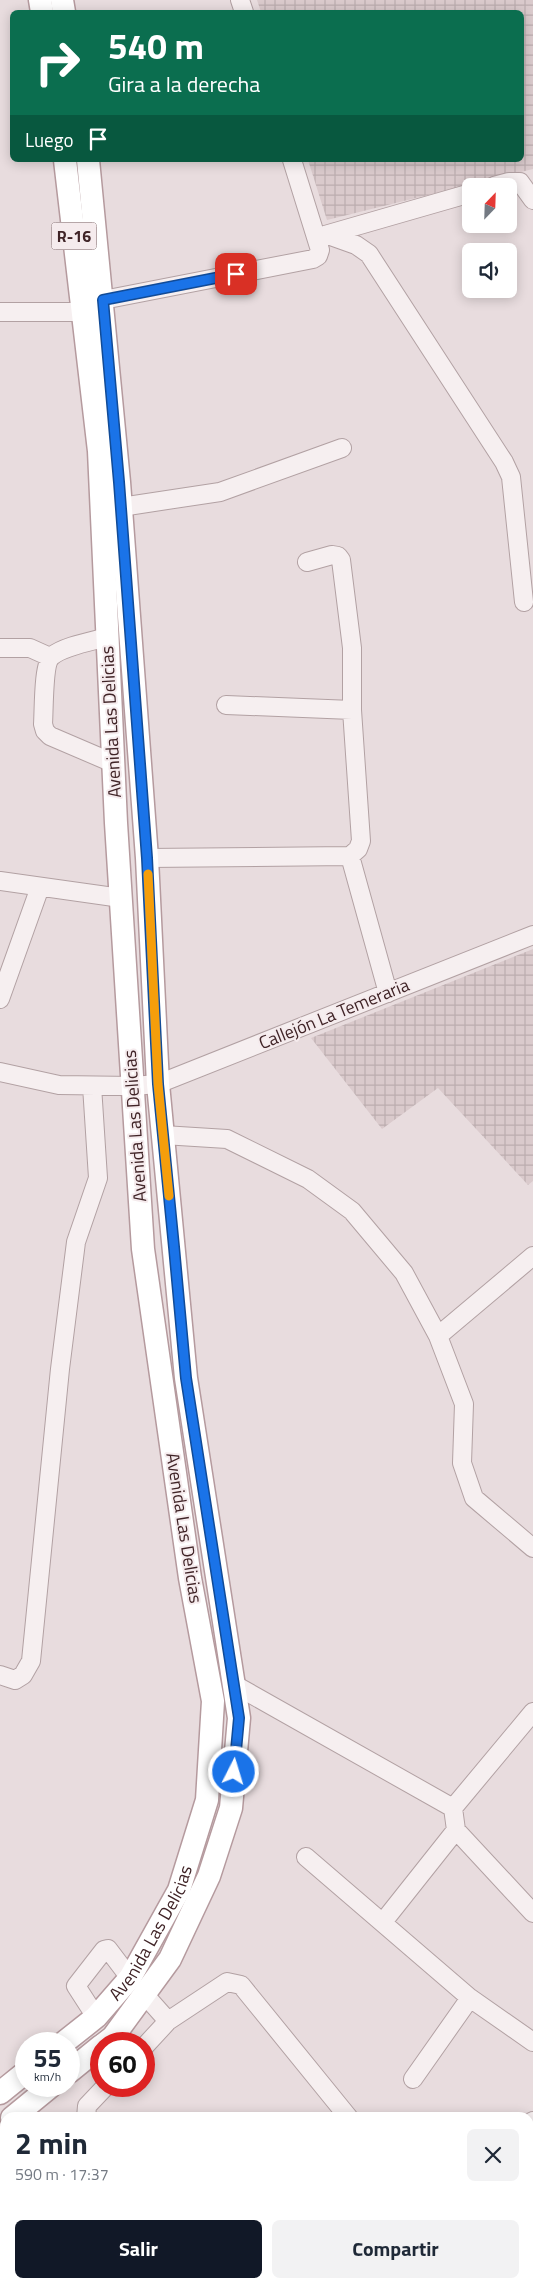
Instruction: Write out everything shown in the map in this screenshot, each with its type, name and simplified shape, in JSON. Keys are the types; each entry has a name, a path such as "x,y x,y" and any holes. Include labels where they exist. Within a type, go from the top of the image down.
{"main road":[{"name":"Avenida Las Delicias","path":"65,162 99,451 113,763 144,1249 190,1578 213,1701 207,1800 179,1890 115,2032"},
{"name":"Avenida Las Delicias","path":"77,2032 170,1958 210,1876 231,1808 239,1718 186,1378 158,1084 147,858 121,507 103,300 88,162"},
{"name":"Avenida Las Delicias","path":"80,2063 90,2055"},
{"path":"0,2093 15,2081"},
{"path":"19,2112 38,2097"}],"street":[{"path":"103,300 312,259 318,256 322,236 293,162"},
{"path":"518,182 520,182 533,200"},
{"path":"322,236 462,196"},
{"path":"322,236 356,245 369,254 504,462 511,477 524,602"},
{"path":"0,312 83,312"},
{"path":"121,507 220,492 342,448"},
{"path":"147,858 350,856 358,849 361,841 352,710 352,648 341,560 338,556 332,555 308,562"},
{"path":"107,637 59,652 50,657 47,666 43,724 45,731 50,736 113,763"},
{"path":"0,648 30,648 50,657"},
{"path":"226,706 352,710"},
{"path":"350,856 388,993"},
{"path":"0,881 121,898"},
{"path":"0,999 40,887"},
{"name":"Callejón La Temeraria","path":"0,1072 59,1085 133,1086 158,1084 533,935"},
{"path":"0,1675 15,1680 24,1675 31,1661 60,1369 76,1242 98,1178 92,1086"},
{"path":"163,1135 227,1139 308,1179 352,1211 404,1273 438,1336 464,1404 462,1463 474,1498 533,1548"},
{"path":"438,1336 533,1256"},
{"path":"235,1685 453,1808"},
{"path":"533,1712 453,1808 456,1830 533,1913"},
{"path":"383,1922 456,1830"},
{"path":"306,1857 470,1998 533,2042"},
{"path":"96,2017 76,1986 104,1950 108,1949 168,2021"},
{"path":"155,2035 168,2021 227,1982 241,1986 344,2112"},
{"path":"413,2079 470,1998"},
{"path":"86,2112 87,2106 96,2097"}],"shaded area":[{"path":"257,0 533,0 533,169 497,178 462,178 462,187 327,220 309,162 524,162 524,10 260,10"},
{"path":"533,949 533,1181 528,1185 438,1088 382,1129 311,1038"}],"slow traffic":[{"path":"148,874 158,1084 169,1196"}],"route":[{"path":"234,1772 239,1718 226,1624 186,1378 158,1084 147,858 119,482 103,300 236,274"}]}
